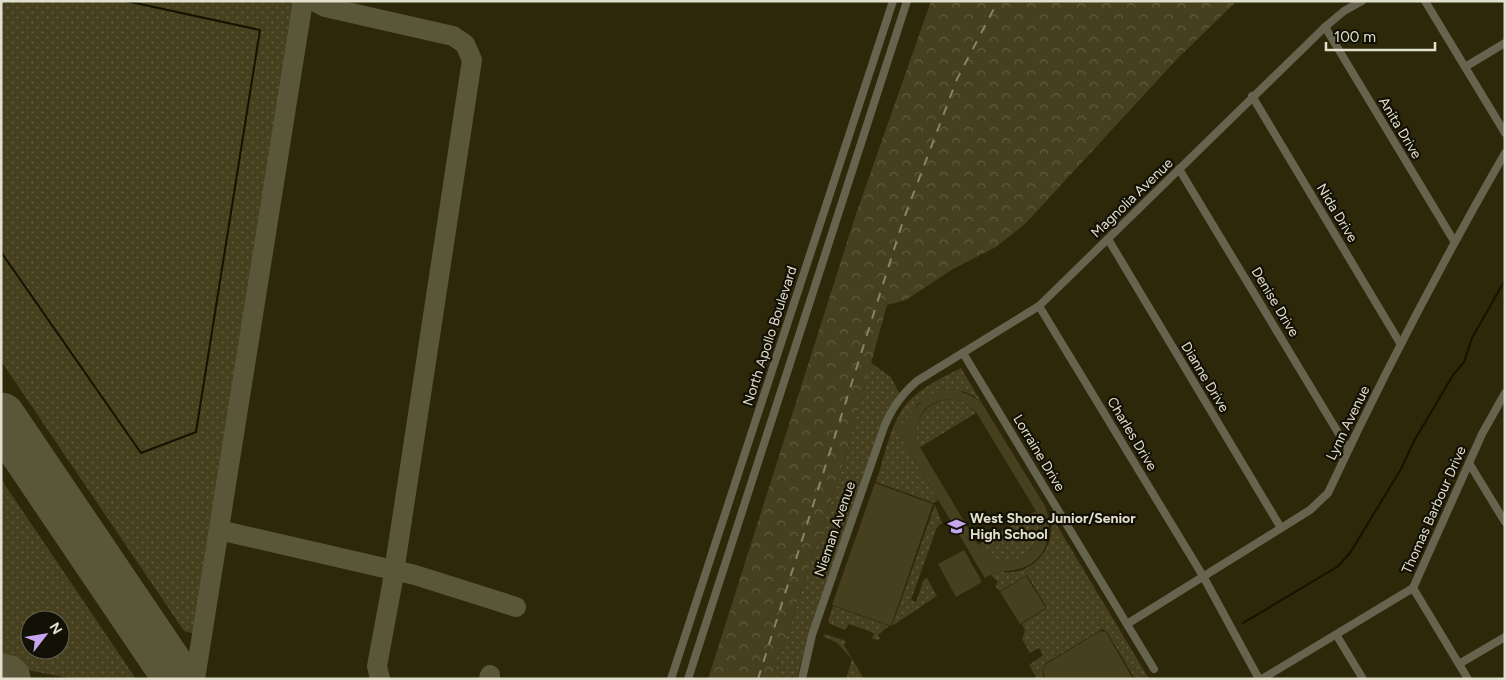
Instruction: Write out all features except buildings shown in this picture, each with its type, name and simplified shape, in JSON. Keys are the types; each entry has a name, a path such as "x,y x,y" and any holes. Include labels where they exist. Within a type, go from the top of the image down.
{"street":[{"name":"North Apollo Boulevard","path":"672,679 893,1"},
{"name":"North Apollo Boulevard","path":"688,679 907,1"},
{"name":"Magnolia Avenue","path":"904,392 917,381 1040,306 1252,96 1325,27 1344,11 1362,1"},
{"path":"1425,1 1505,133"},
{"name":"Anita Drive","path":"1325,27 1454,241"},
{"path":"1465,66 1505,43"},
{"name":"Nida Drive","path":"1252,96 1400,343"},
{"name":"Lynn Avenue","path":"1127,624 1310,510 1328,493 1400,343 1454,241 1505,152"},
{"name":"Denise Drive","path":"1179,169 1348,449"},
{"name":"Dianne Drive","path":"1108,239 1281,528"},
{"name":"Charles Drive","path":"1040,306 1202,576 1260,679"},
{"name":"Lorraine Drive","path":"964,353 1154,669"},
{"name":"Nieman Avenue","path":"802,679 812,635 884,427 892,408 904,392"},
{"name":"Thomas Barbour Drive","path":"1260,679 1337,636 1413,588 1482,434 1505,393"},
{"path":"1470,463 1505,522"},
{"path":"1413,588 1468,679"},
{"path":"1337,636 1363,679"},
{"path":"1459,664 1505,637"}],"green space":[{"path":"1,1 294,1 197,624 192,633 184,631 1,361"},
{"path":"931,1 1237,1 1177,59 1026,223 996,247 953,269 906,300 887,305 845,458 772,679 708,679 855,217"},
{"path":"871,363 891,377 899,393 889,407 880,427 808,635 797,679 772,679 845,458"},
{"path":"961,368 983,405 974,396 963,391 918,403 908,420 895,428 938,500 934,503 876,482 889,440 902,409 921,391"},
{"path":"950,390 968,394 983,405 1045,506 1049,525 1046,544 1036,560 1028,565 1018,569 997,572 985,578 895,428 909,416 922,400 937,392","holes":["943,400 962,401 976,412 1036,511 1040,531 1031,550 1017,559 996,559 980,548 918,444 917,426 923,412 928,407"]},
{"path":"952,399 962,401 976,413 919,448 916,430 922,414 935,403"},
{"path":"1,479 136,679 74,679 1,665"},
{"path":"875,483 933,504 891,626 832,605"},
{"path":"935,505 942,523 937,527 911,600 916,602 924,579 927,578 937,596 892,626"},
{"path":"1036,511 1039,526 1036,539 1030,550 1021,557 1010,561 998,560 987,555 978,545"},
{"path":"1052,517 1149,679 1135,679 1107,632 1102,629 1045,664 1042,673 1044,679 1034,679 1036,677 1029,665 1043,655 1039,648 1030,653 1022,639 1025,630 1022,624 1047,608 1027,575 1000,591 995,586 998,582 991,575 999,572 1020,571 1039,559 1050,540"},
{"path":"964,550 982,582 956,597 938,564"},
{"path":"1026,576 1046,608 1020,624 1000,592"},
{"path":"833,606 889,626 878,635 880,639 878,640 872,639 874,633 849,624 845,630 830,624 828,621"},
{"path":"1100,631 1106,632 1133,679 1046,679 1043,673 1045,665"},
{"path":"825,634 846,641 844,645 864,679 846,679 852,659 837,643 823,636"}],"waterway":[{"path":"1,252 141,453 196,432 260,30 126,1"},
{"path":"1243,623 1337,567 1350,553 1401,469 1414,441 1453,375 1464,362 1472,338 1505,280"}],"taxiway":[{"path":"195,679 303,1"},
{"path":"314,1 325,7 453,36 465,44 472,60 392,585 377,666 380,679"},
{"path":"219,530 415,575 516,607"},
{"path":"489,679 490,675"}],"runway":[{"path":"1,417 178,679"},
{"path":"1,678 6,679"}],"railway":[{"path":"758,679 903,221 957,79 998,1"}],"place":[{"name":"West Shore Junior/Senior High School","path":"956,526"}]}
